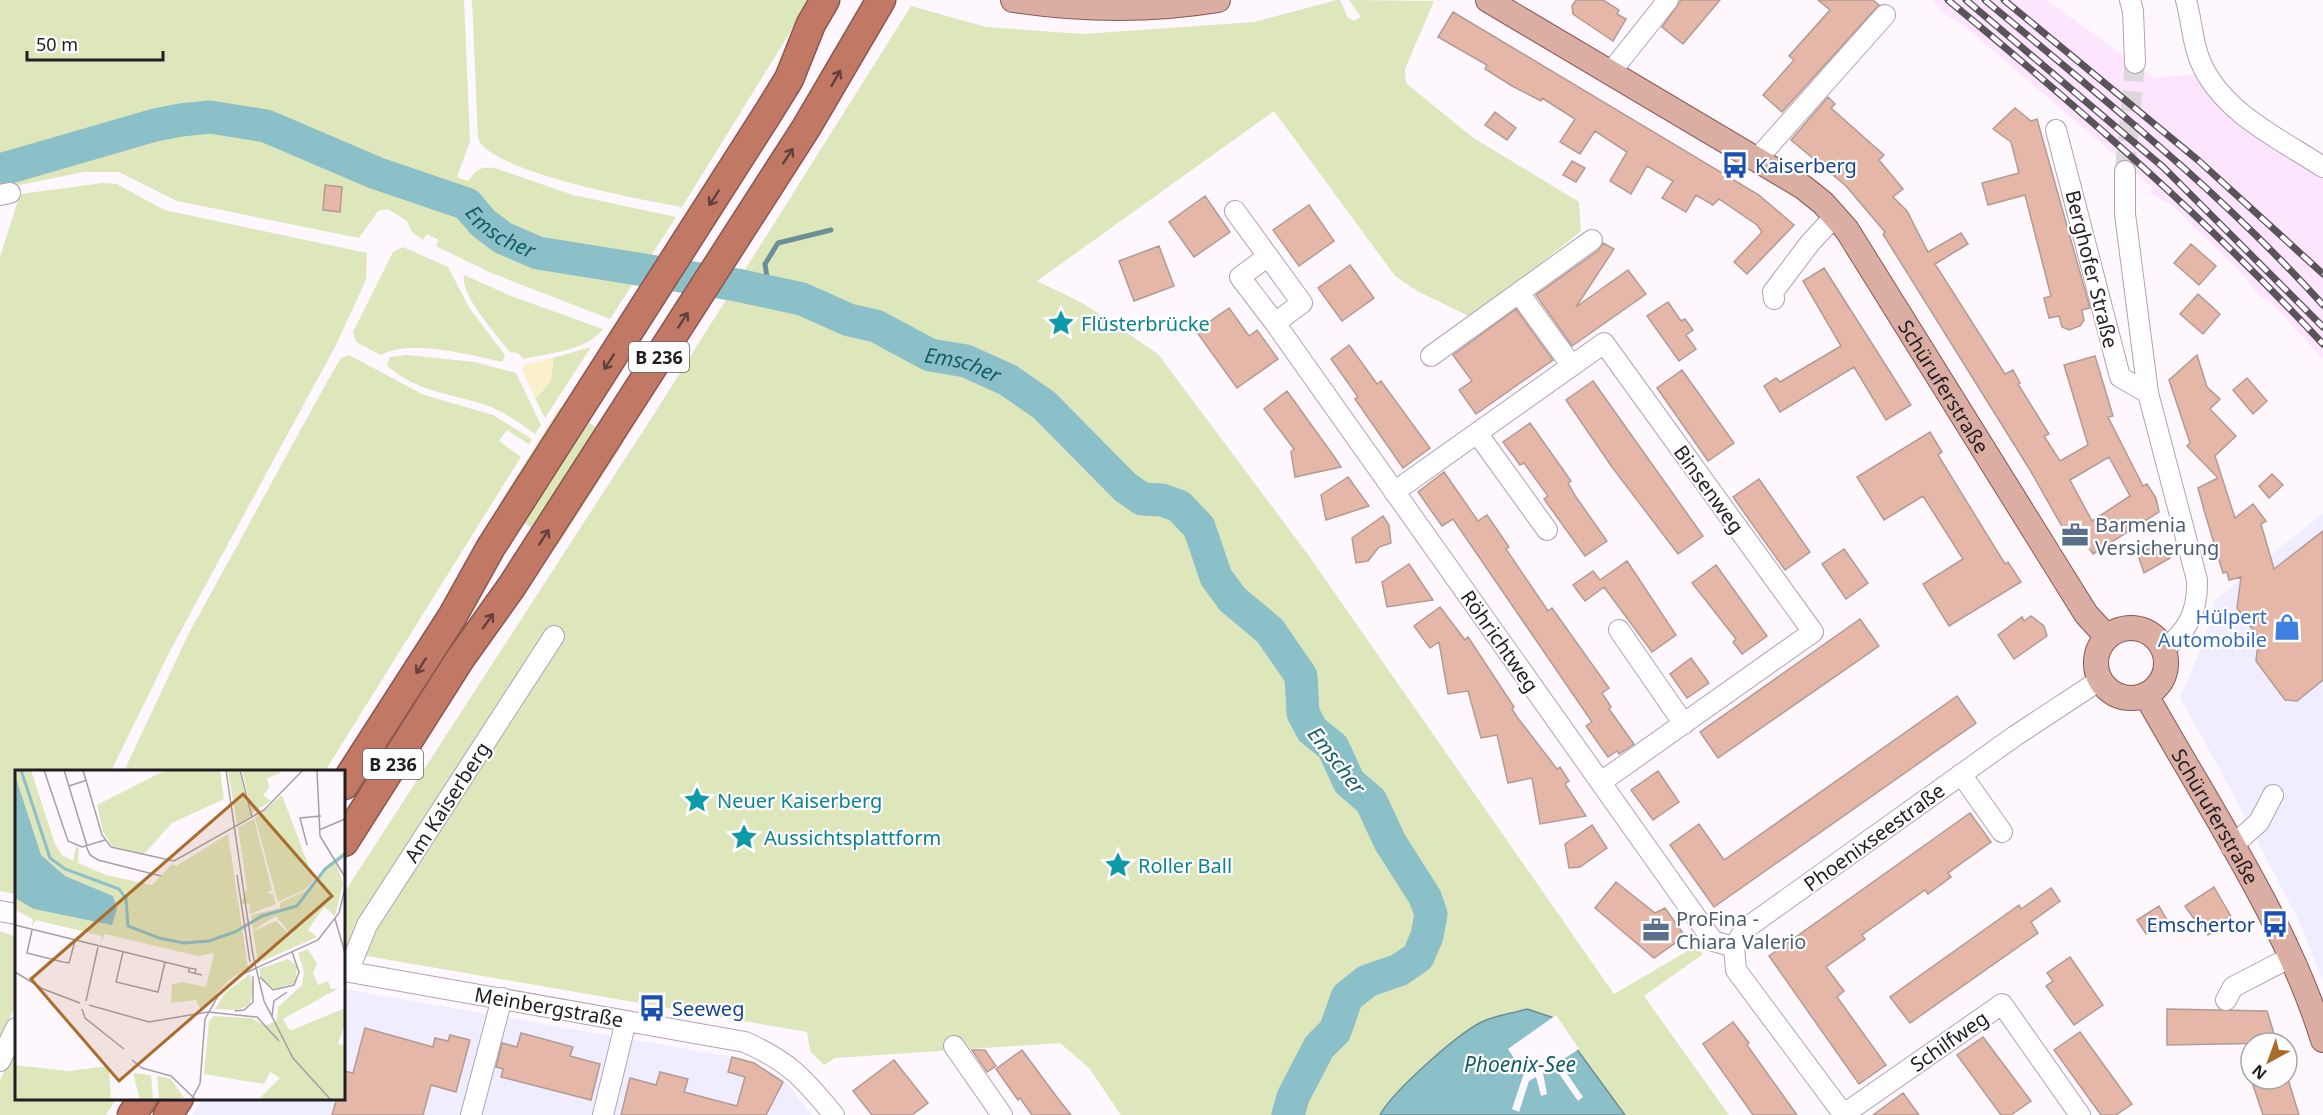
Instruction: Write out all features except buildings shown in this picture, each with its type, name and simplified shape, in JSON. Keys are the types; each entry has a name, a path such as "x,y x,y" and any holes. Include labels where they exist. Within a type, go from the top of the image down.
{"highway":[{"name":"B 236","path":"345,840 460,659 512,586 806,128 881,0"},
{"name":"B 236","path":"345,783 452,617 491,547 789,79 810,56 831,4"},
{"path":"132,1115 142,1100"},
{"path":"168,1115 178,1100"}],"main road":[{"path":"1013,0 1095,7 1142,7 1218,0"},
{"name":"Schüruferstraße","path":"1488,0 1803,187 1835,216 1865,257 2086,614 2107,637"},
{"path":"2127,628 2138,628 2157,639 2164,648 2166,670 2155,689 2146,695 2125,698 2107,688 2100,680 2096,669 2096,657 2107,637 2127,628"},
{"name":"Schüruferstraße","path":"2146,695 2291,957 2323,1040"}],"street":[{"path":"1610,73 1668,0"},
{"path":"2130,0 2135,33 2135,63"},
{"path":"2186,0 2194,45 2206,73 2218,90 2269,134 2323,167"},
{"path":"1757,159 1885,15"},
{"name":"Berghofer Straße","path":"2056,130 2120,377 2148,393"},
{"name":"Berghofer Straße","path":"2125,171 2127,235 2148,393 2198,580 2198,602 2190,620 2177,639 2164,648"},
{"path":"1235,211 1302,303 1275,323"},
{"path":"1774,299 1773,292 1810,243 1835,216"},
{"path":"1431,356 1592,240"},
{"name":"Röhrichtweg","path":"1267,256 1240,277 1275,323 1713,941 1734,947"},
{"path":"1519,293 1572,366"},
{"name":"Binsenweg","path":"1394,492 1604,343 1813,632 1601,782"},
{"path":"1477,433 1547,530"},
{"path":"1619,630 1684,724"},
{"name":"Am Kaiserberg","path":"346,971 367,925 554,636"},
{"name":"Phoenixseestraße","path":"1734,947 1744,929 1961,774 2100,680"},
{"path":"1961,774 2002,832"},
{"path":"2231,847 2259,822 2273,795"},
{"path":"0,911 15,914"},
{"path":"1734,947 1736,970 1844,1115"},
{"path":"2226,1000 2233,987 2291,957"},
{"name":"Meinbergstraße","path":"346,971 732,1039 773,1054 793,1068 834,1115"},
{"path":"471,1115 502,998"},
{"name":"Schilfweg","path":"1844,1115 2002,1004 2080,1115"},
{"path":"603,1115 626,1021"},
{"path":"0,1061 15,1030"},
{"path":"954,1046 1002,1115"}],"shaded area":[{"path":"1932,0 2047,0 2154,78 2206,73 2323,167 2323,359 2271,302 2259,296 2242,273 2173,206 2151,194 2152,187 1968,29 1943,13"},
{"path":"2323,513 2323,981 2301,925 2180,698 2205,639 2213,602"},
{"path":"345,989 744,1059 782,1078 812,1115 192,1115 202,1100 345,1100"}],"green space":[{"path":"0,0 464,0 470,141 457,177 468,181 479,169 495,168 573,195 676,217 610,319 489,272 436,246 439,240 427,234 423,240 412,232 407,221 388,209 378,211 359,238 177,201 119,172 84,172 0,189"},
{"path":"472,0 810,0 682,207 539,174 511,163 490,151 478,139"},
{"path":"1337,0 1340,0 1348,18 1354,21 1361,17 1349,0 1434,1 1405,69 1406,83 1472,137 1579,202 1581,231 1473,318 1417,291 1395,276 1274,111 1037,281 1084,304 1158,354 1309,556 1614,994 1696,946 1703,954 1644,996 1729,1115 1121,1115 1089,1068 1060,1043 835,1058 824,1065 810,1051 807,1032 345,952 345,891 656,411 911,6 986,27 1083,34 1254,22"},
{"path":"103,183 117,184 164,210 367,253 366,280 336,345 171,649 111,770 15,770 15,894 0,891 0,257 20,194"},
{"path":"403,247 448,267 470,309 505,355 502,362 457,352 424,348 393,350 381,355 356,342 353,332 393,252"},
{"path":"464,275 511,296 603,329 577,347 523,359 518,353 510,352 473,304 464,284"},
{"path":"591,347 545,418 535,398 549,381 553,358"},
{"path":"349,355 424,395 493,415 532,439 529,444 507,430 499,441 521,457 326,770 124,770 188,635 341,358"},
{"path":"407,355 475,362 516,373 541,425 535,434 491,407 423,387 398,374 387,365 390,357"},
{"path":"560,407 624,442 558,545 498,506"},
{"path":"0,931 15,937 15,1007 0,1039"},
{"path":"15,1048 15,1100 115,1100 106,1115 0,1115 0,1080"}],"sand":[{"path":"553,358 551,381 535,398 522,369 525,364"}],"water":[{"name":"Phoenix-See","path":"1527,1009 1554,1018 1625,1115 1380,1115 1387,1104 1413,1077 1461,1036 1486,1020"}],"pier":[{"path":"1556,1015 1579,1049 1559,1062 1583,1097 1578,1101 1553,1065 1543,1073 1547,1094 1541,1096 1536,1077 1529,1081 1519,1112 1512,1109 1524,1073 1508,1049"}],"waterway":[{"name":"Emscher","path":"0,170 155,125 181,120 210,117 266,126 376,173 467,204 483,223 503,238 538,253 737,285 802,299 849,320 876,326 930,355 966,361 1008,380 1044,405 1125,487 1142,499 1162,500 1179,506 1199,527 1216,577 1232,599 1270,631 1301,676 1303,713 1312,730 1333,747 1349,782 1371,801 1390,842 1425,897 1431,914 1427,936 1418,957 1399,970 1367,981 1347,997 1335,1031 1319,1047 1293,1097 1288,1115"},
{"path":"769,291 765,264 778,243 831,230"}],"tunnel":[{"path":"2125,171 2135,63"}],"railway":[{"path":"1948,0 2046,82 2188,209 2234,252 2323,344"},
{"path":"1966,0 2163,167 2323,327"},
{"path":"1985,0 2202,184 2284,263 2323,305"},
{"path":"2004,0 2199,161 2323,274"}],"place":[{"name":"Kaiserberg","path":"1735,165"},
{"name":"Flüsterbrücke","path":"1061,323"},
{"name":"Barmenia Versicherung","path":"2075,535"},
{"name":"Hülpert Automobile","path":"2287,627"},
{"name":"Neuer Kaiserberg","path":"697,800"},
{"name":"Aussichtsplattform","path":"744,837"},
{"name":"Roller Ball","path":"1118,865"},
{"name":"Emschertor","path":"2275,924"},
{"name":"ProFina - Chiara Valerio","path":"1656,930"},
{"name":"Seeweg","path":"652,1008"}]}
